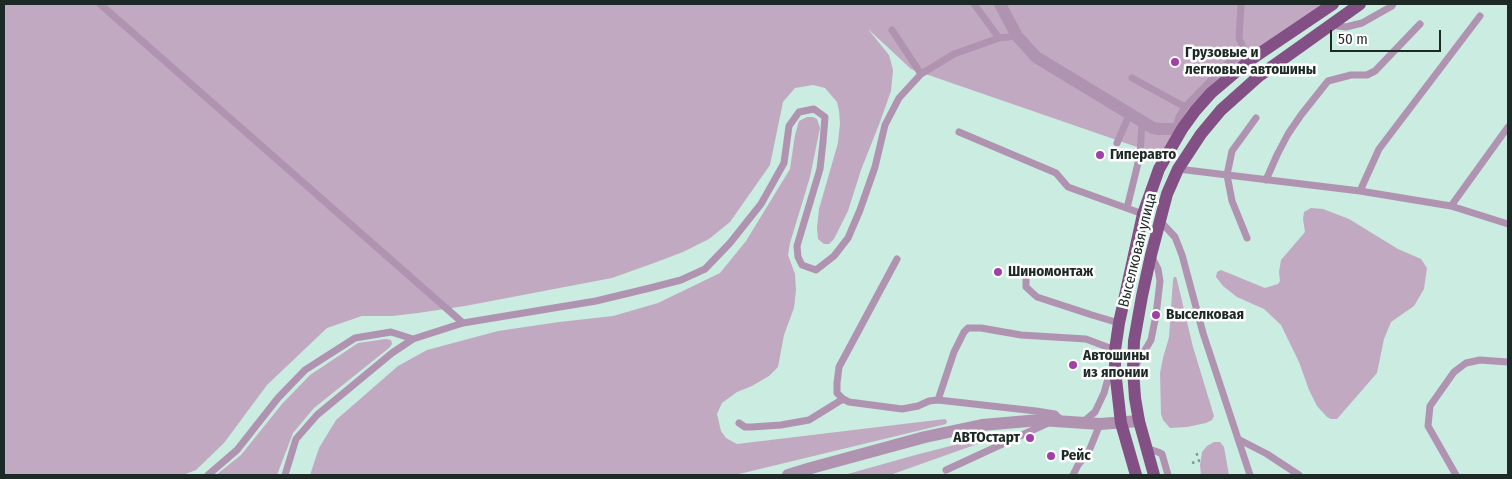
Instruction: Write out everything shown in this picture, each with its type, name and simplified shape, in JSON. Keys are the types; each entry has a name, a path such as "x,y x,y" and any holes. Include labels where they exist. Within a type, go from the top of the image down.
{"main road":[{"name":"Выселковая улица","path":"1154,475 1139,421 1133,370 1136,333 1151,255 1167,194 1178,169 1201,134 1221,110 1259,76 1360,4"},
{"name":"Выселковая улица","path":"1136,475 1122,423 1115,370 1115,350 1119,323 1143,214 1159,168 1179,128 1247,56 1326,5"}],"street":[{"path":"1000,4 1017,36 1036,57 1153,128 1179,128"},
{"path":"788,475 812,471 925,437 982,425 1040,420 1100,424 1139,421"}],"lane":[{"path":"100,4 463,323"},
{"path":"974,4 999,38"},
{"path":"1179,128 1179,117 1185,107 1229,62 1247,56 1239,38 1241,4"},
{"path":"1330,25 1346,27 1362,22 1393,4"},
{"path":"1360,191 1379,149 1480,16"},
{"path":"1266,180 1276,155 1288,134 1300,115 1328,81 1351,75 1367,75 1375,71 1420,24"},
{"path":"892,30 921,74"},
{"path":"285,475 296,440 317,415 392,353 413,339 463,323 596,301 681,280 705,269 730,244 761,204 784,163 789,126 799,112 814,109 825,117 820,169 797,246 798,257 802,265 816,270 834,256 848,238 875,166 885,125 899,98 921,74 954,54 999,38 1017,36"},
{"path":"1132,78 1185,107"},
{"path":"1118,143 1130,113"},
{"path":"1247,238 1232,200 1226,175 1232,152 1256,118"},
{"path":"1127,208 1140,156 1142,121"},
{"path":"1451,206 1508,127"},
{"path":"959,132 1056,174 1068,187 1143,214"},
{"path":"1178,169 1360,191 1451,206 1508,224"},
{"path":"1160,221 1175,236 1182,255 1203,333 1250,475"},
{"path":"897,259 839,367 837,383 838,393 842,399 849,402 902,409 938,400 1055,414 1058,421 946,470"},
{"path":"1026,280 1026,287 1037,297 1119,323"},
{"path":"938,400 954,352 968,328 981,328 1021,335 1086,339 1115,350"},
{"path":"208,475 237,450 278,398 304,370 355,338 391,332 413,339"},
{"path":"1456,475 1428,426 1430,406 1454,372 1466,363 1480,360 1508,362"},
{"path":"1081,423 1095,412 1104,393 1109,375 1115,370"},
{"path":"739,424 745,427 752,427 810,420 842,399"},
{"path":"1073,475 1089,451 1100,424"},
{"path":"1238,440 1267,454 1299,475"},
{"path":"1146,448 1162,454 1168,475"}],"path":[{"path":"1192,463 1199,461 1196,451"}],"shaded area":[{"path":"4,4 1326,4 1208,93 1160,155 911,69 868,29 889,55 893,70 891,91 861,170 848,211 834,239 829,244 824,244 818,239 817,228 819,209 838,143 839,111 837,102 825,88 813,85 795,88 783,102 770,165 730,222 709,239 683,252 612,278 465,306 392,316 362,316 327,328 267,385 224,443 196,470 183,475 4,475"},
{"path":"807,117 817,119 820,128 810,177 790,243 788,255 795,274 796,290 794,308 784,335 778,367 769,376 737,392 722,403 717,414 721,431 726,438 737,444 945,419 947,421 946,424 735,475 310,475 319,448 336,420 398,366 427,350 498,331 613,316 658,303 720,273 746,241 790,169 799,121"},
{"path":"1311,208 1323,209 1349,219 1398,249 1421,259 1427,268 1424,289 1414,306 1391,322 1384,339 1377,373 1337,419 1327,417 1317,406 1281,325 1264,309 1237,297 1223,286 1216,277 1217,272 1221,270 1265,288 1278,284 1280,281 1281,260 1305,232 1304,212"},
{"path":"1174,277 1177,280 1193,347 1214,416 1212,420 1206,423 1170,428 1163,420 1161,414 1160,373 1169,337"},
{"path":"391,340 392,344 389,348 314,408 293,433 277,475 216,475 241,455 282,404 310,375 358,343"},
{"path":"988,438 986,441 890,475 844,475 919,454"},
{"path":"1214,442 1220,442 1224,447 1229,475 1201,475 1202,452"}],"place":[{"name":"Грузовые и легковые автошины","path":"1175,62"},
{"name":"Гиперавто","path":"1100,155"},
{"name":"Шиномонтаж","path":"998,272"},
{"name":"Выселковая","path":"1156,315"},
{"name":"Автошины из японии","path":"1073,365"},
{"name":"АВТОстарт","path":"1030,438"},
{"name":"Рейс","path":"1051,456"}]}
